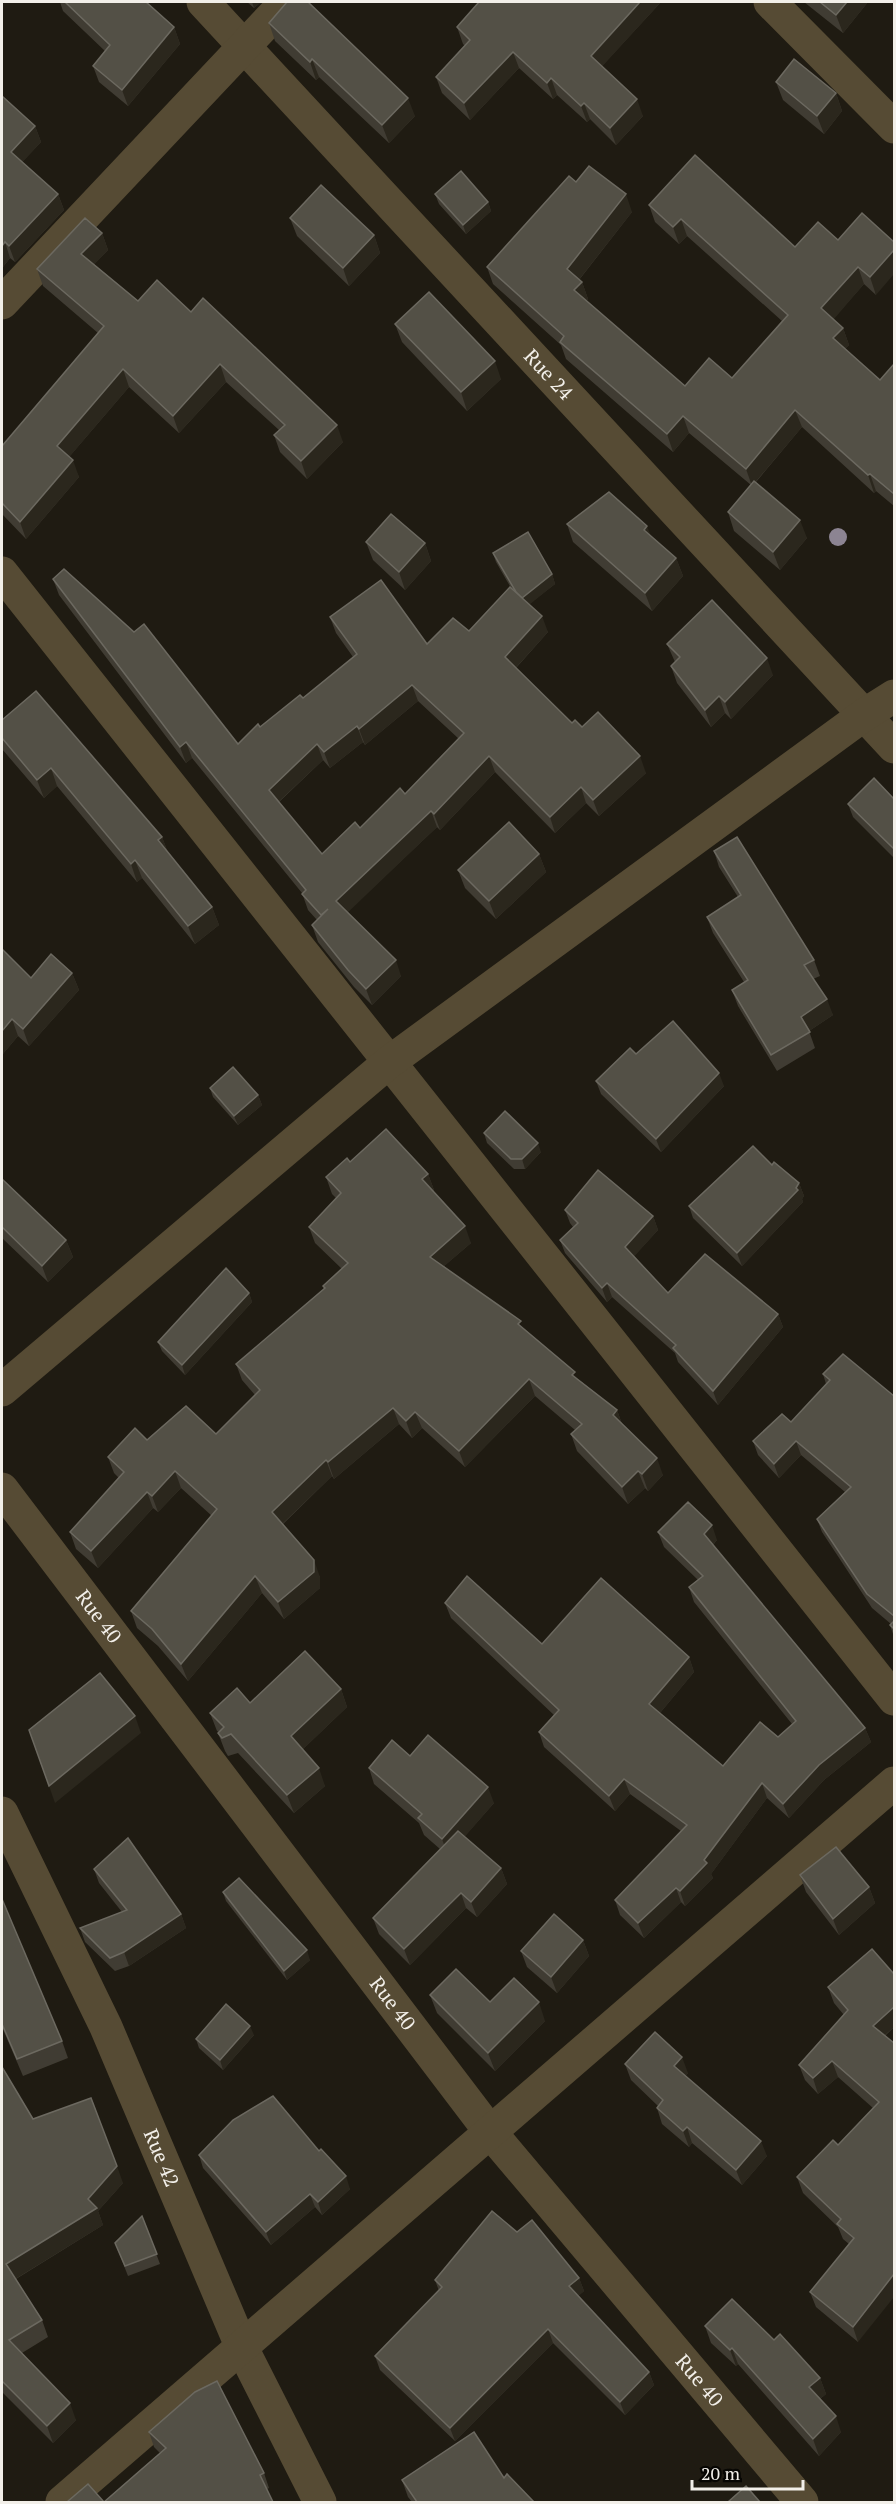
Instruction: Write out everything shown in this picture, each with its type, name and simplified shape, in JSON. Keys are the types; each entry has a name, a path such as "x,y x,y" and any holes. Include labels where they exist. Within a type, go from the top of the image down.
{"street":[{"name":"Rue 24","path":"203,2 246,45 894,747"},
{"path":"2,303 286,2"},
{"path":"771,2 894,127"},
{"path":"2,573 894,1699"},
{"path":"2,1390 388,1063 864,715 894,696"},
{"name":"Rue 40","path":"2,1490 491,2133 802,2502"},
{"path":"62,2502 894,1783"},
{"name":"Rue 42","path":"2,1813 106,2027 242,2348 320,2502"}],"building":[{"path":"65,2 146,2 174,27 122,90 93,66 110,45"},
{"path":"287,2 308,2 408,98 382,125 312,59 310,62 269,23"},
{"path":"479,2 640,2 591,56 637,99 610,128 584,103 581,106 551,78 547,83 513,52 464,103 436,77 470,40 457,27"},
{"path":"820,2 847,2 836,15"},
{"path":"794,59 836,93 817,116 776,82"},
{"path":"2,96 35,126 11,152 58,194 9,246 5,242 2,246"},
{"path":"695,155 795,247 818,222 838,240 862,213 894,242 894,250 870,277 858,267 821,308 843,328 833,338 880,380 894,364 894,494 870,474 868,475 795,410 746,469 683,416 667,434 560,342 564,336 487,267 569,176 576,182 589,166 626,194 567,269 582,282 574,290 685,386 709,358 732,378 788,315 681,219 673,227 649,205"},
{"path":"461,171 488,202 463,225 435,194"},
{"path":"321,185 374,235 343,268 290,218"},
{"path":"85,218 102,233 81,254 138,301 157,280 191,312 203,298 337,425 301,461 274,435 285,425 220,364 173,416 123,369 57,446 73,460 20,522 2,503 2,446 104,326 37,269"},
{"path":"429,292 495,361 461,392 395,324"},
{"path":"754,481 800,520 773,552 728,512"},
{"path":"609,492 647,526 644,530 676,558 645,593 567,524"},
{"path":"391,514 425,543 399,572 366,542"},
{"path":"528,532 552,574 522,598 493,553"},
{"path":"64,569 134,632 144,624 238,744 258,724 260,727 300,695 303,698 357,654 330,617 381,580 427,644 453,618 469,631 510,587 542,616 505,657 572,723 575,720 582,727 598,712 640,756 593,800 581,787 550,817 489,756 434,814 431,811 336,901 396,960 366,989 312,925 328,909 321,915 302,894 306,890 186,742 180,747 53,579","holes":["412,685 464,733 405,794 400,788 360,828 355,822 322,854 269,790 317,744 324,752 357,726 359,729"]},
{"path":"712,600 767,658 725,702 719,696 705,710 671,666 680,657 667,644"},
{"path":"36,691 162,837 158,840 212,907 188,926 135,860 131,864 51,768 37,780 2,738 2,720"},
{"path":"874,778 894,799 894,849 848,804"},
{"path":"509,822 539,854 489,901 458,870"},
{"path":"737,837 814,960 804,965 827,999 801,1017 810,1032 771,1055 732,990 748,980 707,917 741,895 714,851"},
{"path":"2,949 31,978 51,954 72,973 23,1029 12,1019 2,1031"},
{"path":"673,1021 719,1073 656,1139 596,1081 630,1048 636,1054"},
{"path":"233,1067 258,1095 234,1116 210,1088"},
{"path":"505,1111 538,1143 522,1159 511,1159 484,1133"},
{"path":"386,1129 428,1174 422,1179 465,1226 430,1257 521,1321 518,1324 575,1372 572,1375 617,1410 613,1415 657,1458 642,1474 638,1471 622,1487 571,1434 582,1424 529,1379 459,1451 415,1412 406,1421 393,1408 328,1462 326,1460 272,1512 314,1560 314,1572 278,1602 255,1576 181,1664 152,1629 131,1611 217,1509 175,1471 152,1496 147,1492 91,1551 70,1532 124,1472 108,1457 135,1428 147,1440 186,1406 216,1434 260,1390 236,1364 325,1288 323,1286 348,1263 309,1227 341,1193 326,1177 347,1158 350,1162"},
{"path":"753,1146 772,1165 774,1162 799,1183 796,1188 798,1190 737,1253 689,1206"},
{"path":"598,1170 653,1216 625,1247 668,1293 705,1254 778,1314 713,1391 673,1348 676,1345 607,1283 602,1288 560,1240 578,1223 565,1210"},
{"path":"2,1179 66,1240 42,1266 2,1227"},
{"path":"226,1268 249,1293 182,1365 158,1342"},
{"path":"843,1354 894,1396 894,1616 867,1594 817,1519 851,1487 796,1441 774,1464 753,1441 782,1414 791,1422 830,1380 823,1374"},
{"path":"688,1502 712,1525 704,1534 865,1728 819,1765 783,1804 762,1783 704,1860 707,1863 680,1891 676,1888 638,1923 615,1900 687,1825 624,1779 609,1796 539,1732 559,1710 445,1603 467,1576 542,1644 601,1578 689,1657 649,1704 723,1766 760,1722 778,1737 796,1721 689,1587 703,1576 658,1532"},
{"path":"305,1651 341,1689 291,1736 319,1768 287,1795 231,1734 222,1738 218,1733 224,1727 210,1713 237,1688 250,1703"},
{"path":"100,1673 135,1716 49,1786 29,1730"},
{"path":"428,1735 488,1787 442,1839 418,1818 422,1814 369,1768 392,1740 410,1756"},
{"path":"458,1831 501,1868 471,1902 461,1893 404,1949 373,1918"},
{"path":"128,1838 181,1914 124,1952 110,1958 80,1928 127,1910 94,1869"},
{"path":"836,1847 869,1887 833,1919 800,1875"},
{"path":"239,1878 307,1950 284,1971 223,1892"},
{"path":"2,1899 62,2041 17,2059 2,2024"},
{"path":"554,1914 583,1940 551,1977 521,1951"},
{"path":"872,1949 894,1974 894,2007 873,2026 894,2043 894,2274 853,2327 810,2292 854,2238 837,2224 841,2219 797,2177 833,2140 838,2145 879,2102 832,2061 813,2078 799,2065 848,2010 828,1987"},
{"path":"456,1969 490,2002 514,1978 539,2002 488,2053 430,1995"},
{"path":"226,2004 250,2026 220,2060 196,2039"},
{"path":"655,2032 682,2057 674,2066 761,2141 736,2170 687,2127 683,2131 657,2108 663,2100 625,2064"},
{"path":"2,2067 33,2119 91,2098 117,2166 88,2199 97,2208 6,2264 42,2320 9,2340 70,2403 47,2426 2,2381"},
{"path":"273,2096 319,2151 321,2149 346,2176 318,2202 310,2194 266,2232 199,2155 233,2120"},
{"path":"492,2211 517,2232 532,2220 579,2278 569,2286 649,2372 620,2402 548,2329 450,2428 375,2356 442,2287 435,2280"},
{"path":"142,2216 157,2254 125,2266 115,2243"},
{"path":"732,2299 774,2340 780,2334 820,2378 809,2387 836,2416 813,2439 732,2348 730,2350 705,2326"},
{"path":"217,2381 264,2473 260,2475 273,2502 104,2502 166,2448 149,2432 195,2392"},
{"path":"474,2432 504,2478 507,2474 534,2502 417,2502 402,2480"},
{"path":"88,2484 104,2502 67,2502"},
{"path":"746,2486 760,2502 728,2502"}]}
